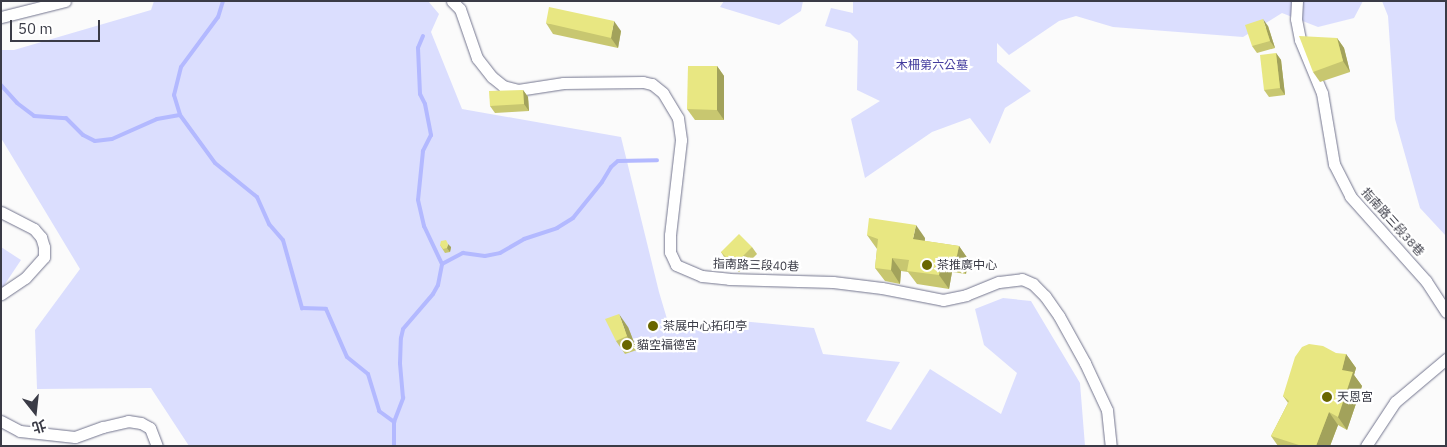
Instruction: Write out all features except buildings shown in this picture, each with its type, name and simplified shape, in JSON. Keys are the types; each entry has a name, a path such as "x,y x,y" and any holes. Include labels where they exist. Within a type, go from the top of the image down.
{"street":[{"path":"1,17 66,1"},
{"name":"指南路三段40巷","path":"452,1 460,9 477,58 492,77 503,86 518,90 563,83 643,82 652,84 663,93 678,118 681,140 670,235 670,252 676,265 702,276 728,279 833,282 882,288 943,300 974,293 999,282 1022,279 1033,284 1045,296 1059,316 1085,363 1107,410 1110,446"},
{"name":"指南路三段38巷","path":"1296,1 1296,19 1300,40 1322,93 1334,164 1350,196 1426,281 1446,312"},
{"path":"1,212 34,229 42,237 44,257 26,278 1,294"},
{"path":"1366,446 1395,402 1446,359"},
{"path":"1,421 20,431 75,437 128,421 142,423 150,428 157,446"}],"green space":[{"path":"154,1 428,1 439,14 431,32 462,109 621,137 659,292 670,329 720,319 814,328 823,354 900,362 866,421 891,430 930,369 1001,414 1017,373 984,345 975,309 1003,298 1031,301 1080,383 1085,446 189,446 151,388 37,389 35,330 80,269 1,138 1,50 14,50 151,10"},
{"path":"724,1 803,1 801,11 779,25 720,7"},
{"name":"木柵第六公墓","path":"853,1 1363,1 1354,18 1318,27 1282,13 1243,37 1113,27 1076,16 1059,21 1009,55 997,43 997,62 1031,91 1005,108 990,144 970,118 932,132 865,178 851,119 880,101 857,90 858,41 850,33 825,26 831,8 853,13"},
{"path":"1382,1 1446,1 1446,236 1420,208 1395,119 1388,16"},
{"path":"1,247 21,260 1,290"}],"waterway":[{"path":"223,1 218,17 181,67 174,95 180,115 215,163 257,197 269,224 283,240 302,308 326,309 347,357 368,374 379,411 394,422 394,446"},
{"path":"423,36 418,48 420,94 425,104 431,135 423,151 418,200 424,226 442,264"},
{"path":"1,85 17,103 34,116 66,118 83,135 95,141 112,139 157,119 180,115"},
{"path":"394,422 403,398 400,363 403,329 433,294 438,285 442,264 463,253 485,256 500,253 524,239 557,228 573,218 602,182 611,167 618,161 657,160"}],"place":[{"name":"茶推廣中心","path":"927,265"},
{"name":"茶展中心拓印亭","path":"653,326"},
{"name":"貓空福德宮","path":"627,345"},
{"name":"天恩宮","path":"1327,397"}]}
